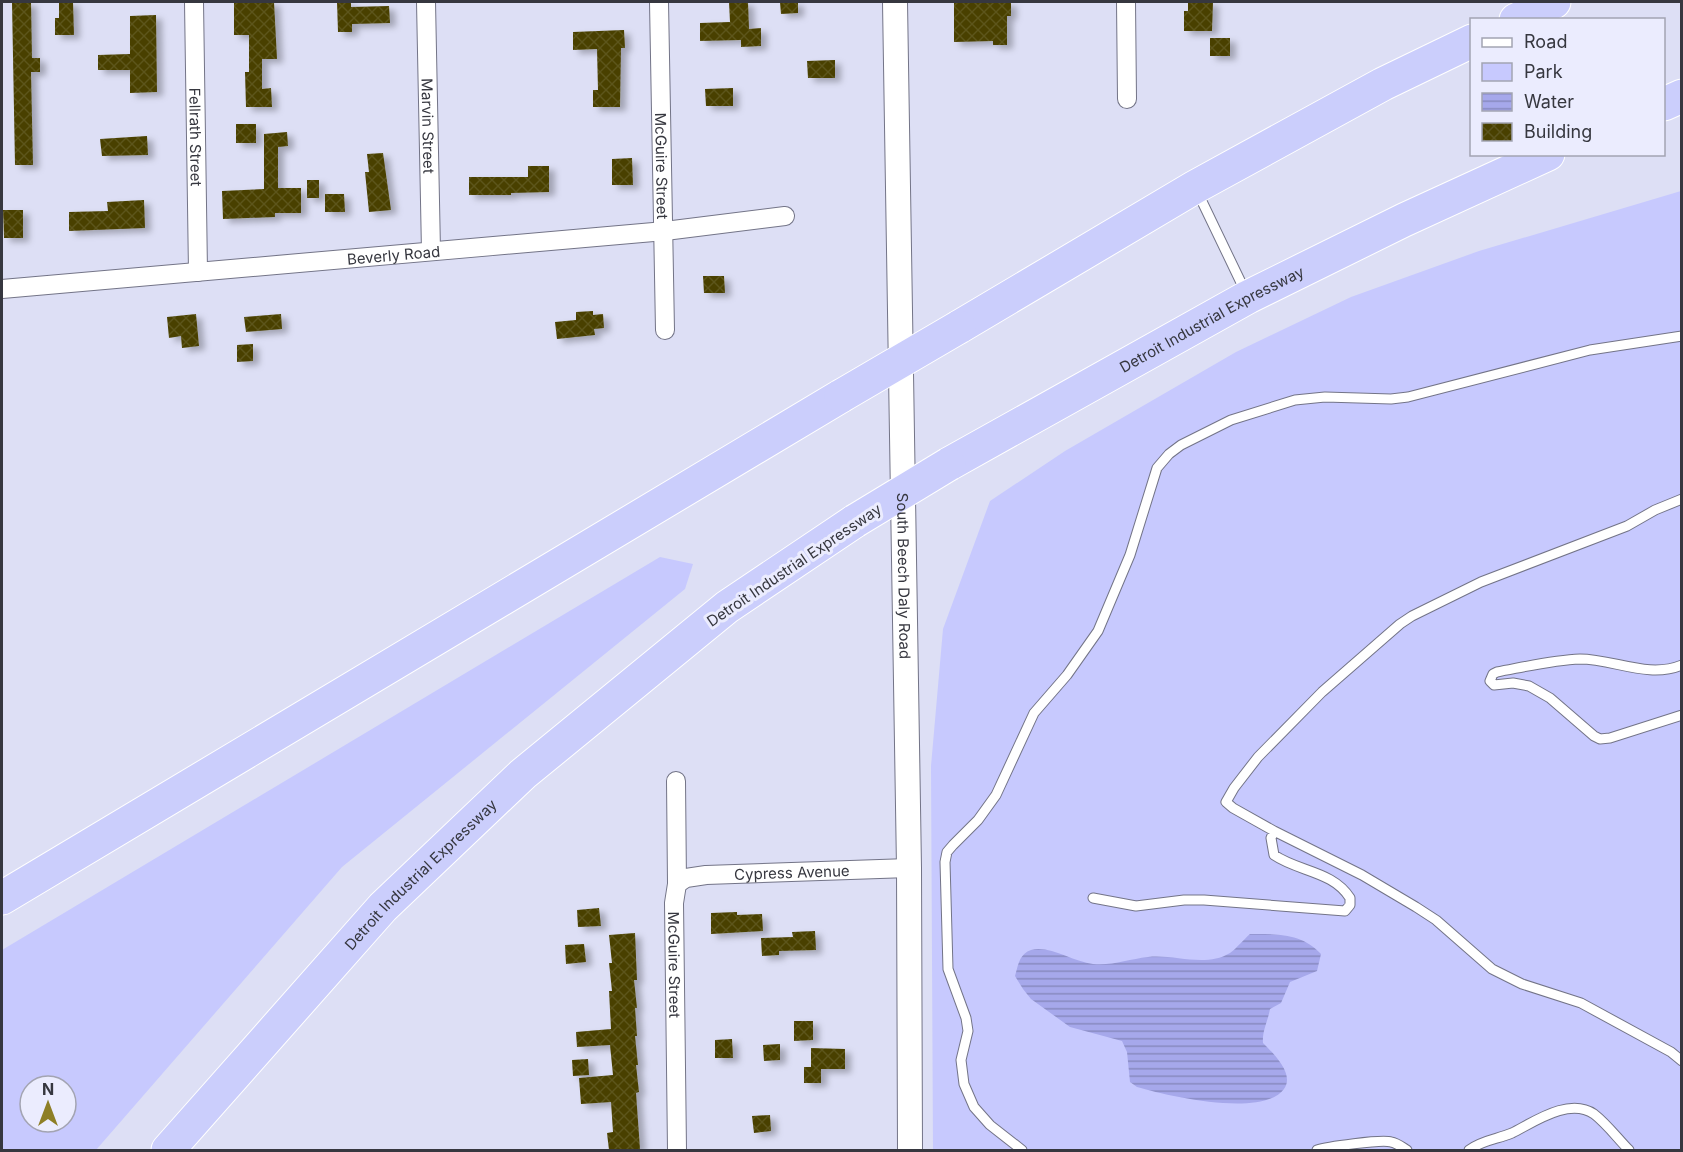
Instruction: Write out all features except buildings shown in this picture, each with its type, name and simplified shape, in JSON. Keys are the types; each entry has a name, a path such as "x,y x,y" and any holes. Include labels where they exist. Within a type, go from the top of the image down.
{"highway":[{"path":"1520,18 1554,2"},
{"path":"2,898 1195,186 1383,84 1470,42"},
{"path":"1665,104 1682,96"},
{"name":"Detroit Industrial Expressway","path":"168,1150 383,907 523,774 727,607 855,521 949,464 1248,297 1404,220 1544,156"}],"street":[{"name":"Fellrath Street","path":"194,2 198,272"},
{"name":"Marvin Street","path":"426,2 431,252"},
{"name":"McGuire Street","path":"659,2 665,231 665,330"},
{"name":"South Beech Daly Road","path":"895,2 909,868 910,1150"},
{"path":"1126,2 1127,99"},
{"name":"Beverly Road","path":"2,289 665,231 785,216"},
{"name":"McGuire Street","path":"676,781 677,884 674,903 677,1150"},
{"name":"Cypress Avenue","path":"677,884 686,878 705,876 909,868"}],"lane":[{"path":"1195,186 1248,297"},
{"path":"1022,1150 990,1125 974,1107 964,1083 961,1060 968,1031 964,1012 948,969 945,862 947,852 952,845 978,820 996,795 1034,713 1067,675 1098,631 1130,555 1157,468 1169,454 1231,420 1294,400 1325,397 1391,399 1408,397 1590,350 1682,336"},
{"path":"1682,499 1655,510 1627,526 1481,582 1412,616 1322,692 1258,757 1226,802 1274,831 1362,876 1416,907 1436,920 1492,969 1522,984 1581,1003 1671,1052 1682,1061"},
{"path":"1682,665 1664,670 1642,670 1578,659 1497,672 1492,674 1490,681 1494,685 1521,683 1535,690 1550,698 1600,739 1610,738 1682,715"},
{"path":"1094,898 1136,906 1194,900 1345,911 1350,905 1350,898 1338,884 1329,878 1287,863 1274,855 1270,838 1274,831"},
{"path":"1469,1150 1480,1143 1510,1134 1551,1114 1572,1109 1593,1114 1629,1150"},
{"path":"1317,1150 1384,1140 1398,1144 1407,1150"}],"green space":[{"path":"1681,191 1681,1150 933,1150 931,766 943,629 990,501 1065,451 1236,352 1351,297 1479,251"},
{"path":"660,557 693,564 685,589 342,867 96,1150 2,1150 2,950"}],"water":[{"path":"1250,934 1297,938 1314,947 1321,954 1317,971 1290,982 1281,1003 1270,1009 1263,1043 1285,1070 1287,1083 1284,1089 1273,1098 1256,1102 1214,1102 1137,1087 1130,1082 1127,1052 1122,1041 1070,1027 1031,999 1015,976 1021,957 1031,950 1046,950 1093,964 1158,957 1210,960 1230,953"}]}
